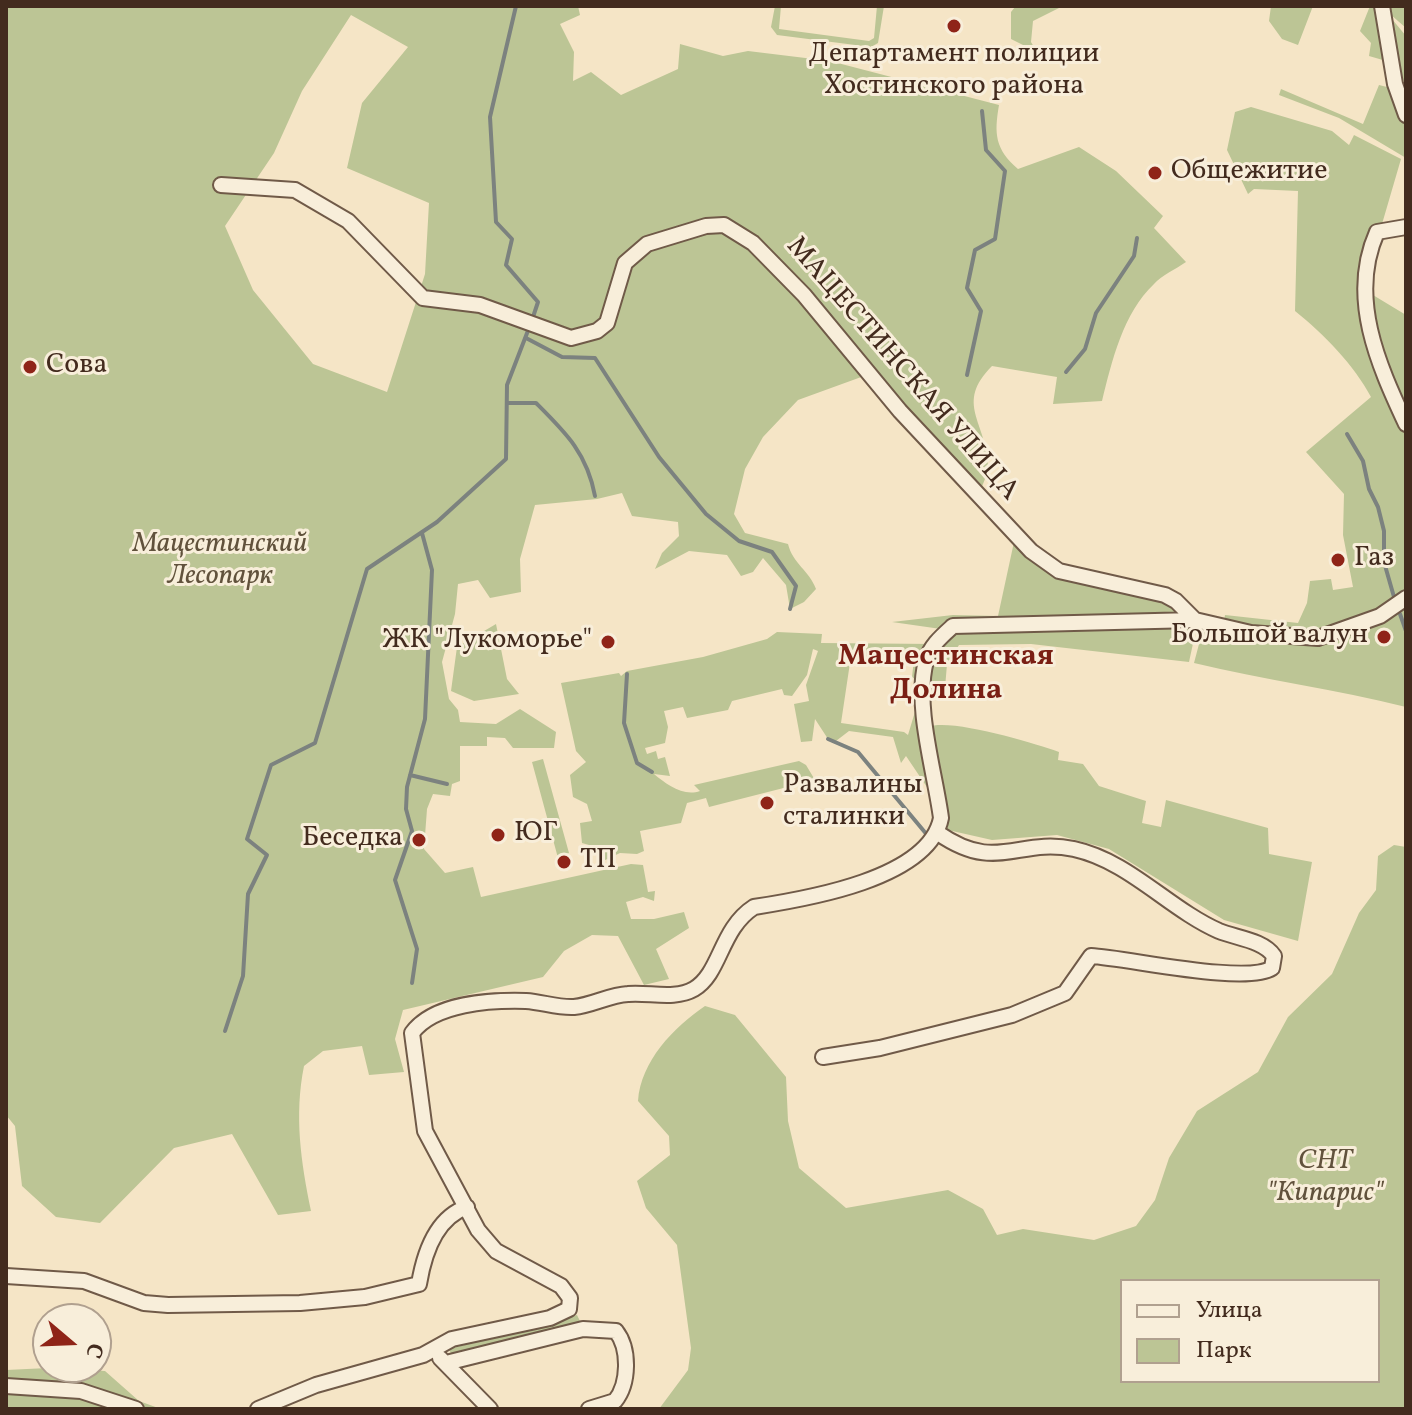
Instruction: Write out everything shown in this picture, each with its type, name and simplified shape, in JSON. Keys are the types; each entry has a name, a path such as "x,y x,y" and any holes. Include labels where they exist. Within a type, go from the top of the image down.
{"street":[{"path":"1382,6 1395,84 1406,115"},
{"name":"МАЦЕСТИНСКАЯ УЛИЦА","path":"221,185 295,190 348,221 423,298 480,305 571,338 597,331 610,316 625,263 637,251 647,244 695,229 724,225 753,243 804,295 900,411 1031,551 1059,571 1165,595 1176,601 1195,620"},
{"path":"1406,227 1377,232 1366,257 1363,289 1380,366 1406,424"},
{"name":"МАЦЕСТИНСКАЯ УЛИЦА","path":"938,833 941,818 923,684 926,658 937,640 953,626 975,623 1195,620 1251,633 1318,638 1380,616 1406,598"},
{"path":"258,1409 316,1385 433,1351 452,1339 562,1314 569,1309 570,1298 561,1286 507,1259 489,1245 425,1131 412,1033 428,1017 468,1005 526,1001 572,1007 624,994 677,995 694,989 708,975 729,931 740,917 754,907 854,885 918,856 938,833 950,842 989,855 1049,846 1096,856 1217,930 1264,946 1274,956 1272,968 1266,972 1221,971 1091,956 1065,993 1012,1015 880,1048 823,1057"},
{"path":"6,1276 84,1281 144,1303 168,1305 300,1303 365,1297 419,1284 423,1262 437,1230 452,1214 467,1207"},
{"path":"446,1363 583,1329 616,1331 623,1340 626,1384 615,1401 589,1409"},
{"path":"433,1351 490,1409"},
{"path":"6,1386 81,1391 136,1409"}],"green space":[{"name":"Мацестинский Лесопарк","path":"6,6 578,6 580,15 560,24 574,52 573,81 591,72 621,95 678,69 680,44 723,56 748,51 830,61 999,105 998,140 1005,155 1018,169 1079,147 1116,171 1163,216 1154,228 1186,262 1157,281 1134,309 1120,338 1102,401 1053,404 1057,377 992,366 981,379 974,403 988,466 976,502 864,376 798,400 763,437 745,469 734,514 745,533 788,544 816,589 804,602 790,609 786,585 763,558 753,572 741,576 727,555 689,551 655,569 662,553 679,536 678,522 632,516 622,493 597,499 535,505 520,559 521,592 490,598 478,580 458,584 455,614 442,662 449,699 458,710 460,722 496,724 520,709 556,732 554,748 513,748 505,738 487,737 487,746 460,746 460,781 452,784 450,796 433,794 427,809 424,849 445,873 473,867 481,897 631,864 643,865 648,892 655,891 654,901 643,897 626,902 631,919 654,919 684,912 689,928 656,949 669,979 644,985 618,936 592,935 564,951 543,977 403,1010 395,1039 404,1072 369,1075 362,1046 323,1051 304,1066 299,1103 302,1157 311,1211 278,1215 232,1134 174,1148 100,1223 56,1217 22,1186 15,1126 6,1115","holes":["351,15 408,47 362,103 347,168 429,203 425,274 387,392 313,364 253,290 225,226 274,153 302,91"]},
{"path":"775,6 781,6 779,29 869,41 874,38 877,6 884,6 878,43 871,47 777,35 771,27"},
{"path":"1063,6 1033,21 1031,42 1037,52 1011,39 1011,12 1015,7"},
{"path":"1271,6 1313,6 1298,45 1282,39 1269,21"},
{"path":"1370,6 1406,6 1406,28 1382,7 1406,36 1406,93 1400,65 1369,56 1371,43 1360,31"},
{"path":"1379,85 1391,88 1406,122 1406,158 1339,118 1279,95 1281,89 1363,124"},
{"path":"1251,107 1332,131 1349,145 1354,135 1401,159 1363,289 1406,315 1406,707 1194,663 1203,629 1223,628 1225,615 1298,623 1307,603 1310,581 1331,579 1333,590 1353,587 1343,535 1344,494 1306,452 1371,397 1338,351 1295,311 1298,191 1254,189 1248,194 1227,150 1235,112"},
{"path":"1014,542 1062,580 1152,590 1197,625 1189,662 1031,644 959,645 947,664 945,688 924,685 928,727 939,725 973,729 1059,752 1058,760 1083,764 1099,786 1146,801 1142,823 1161,827 1166,800 1268,828 1269,854 1312,862 1298,941 1224,920 1109,849 1057,835 992,840 939,828 939,805 906,756 901,763 893,737 849,731 836,741 828,739 815,719 812,741 801,742 794,704 809,701 806,685 818,651 813,649 807,675 792,696 784,695 782,689 732,701 728,710 687,718 683,707 664,711 668,727 665,743 645,748 647,754 656,751 658,759 665,757 670,776 654,774 681,791 700,791 694,785 799,761 806,765 815,780 709,807 706,798 687,803 681,823 640,831 644,851 637,854 620,853 601,862 596,847 582,843 580,823 592,821 587,804 573,797 570,775 586,762 576,751 561,683 619,673 621,676 627,671 703,657 767,639 777,632 822,634 821,643 935,644 948,630 892,622 953,615 998,616","holes":["851,656 914,659 912,677 923,685 908,735 841,723"]},
{"path":"496,624 507,679 519,694 474,701 451,691 457,647"},
{"path":"543,759 569,853 558,858 532,762"},
{"name":"СНТ \"Кипарис\"","path":"1394,845 1406,847 1406,1409 659,1409 688,1370 691,1348 677,1245 646,1208 637,1181 670,1155 669,1136 638,1101 640,1086 652,1059 671,1035 705,1006 735,1015 786,1077 788,1121 799,1168 846,1208 948,1190 983,1209 997,1235 1023,1229 1094,1240 1136,1226 1155,1200 1169,1158 1197,1111 1258,1072 1288,1017 1332,974 1359,913 1376,890 1378,856"},
{"path":"577,1315 582,1325 452,1356 449,1349"},
{"path":"32,1369 32,1383 112,1383 112,1377 139,1401 161,1409 6,1409 6,1370"}],"waterway":[{"path":"516,6 490,117 496,222 512,239 506,265 538,302 532,320"},
{"path":"967,375 981,311 967,288 975,250 995,239 1005,171 986,150 982,111"},
{"path":"1066,372 1085,349 1096,313 1134,256 1137,238"},
{"path":"225,1031 243,976 248,894 267,855 247,839 271,765 315,743 367,569 437,522 506,459 507,385 529,328"},
{"path":"526,338 562,357 595,358 659,457 706,514 739,541 772,552 796,586 790,609"},
{"path":"507,403 536,403 557,424 581,456 595,496"},
{"path":"1347,434 1363,461 1369,489 1378,507 1384,531 1384,562 1394,597"},
{"path":"412,983 417,949 395,880 412,831 406,809 407,787 425,719 432,570 422,533"},
{"path":"1400,614 1406,631"},
{"path":"627,674 624,723 637,763 652,772"},
{"path":"828,739 858,752 928,836"},
{"path":"410,775 447,784"}],"place":[{"name":"Департамент полиции Хостинского района","path":"954,26"},
{"name":"Общежитие","path":"1155,173"},
{"name":"Сова","path":"30,367"},
{"name":"Газ","path":"1338,560"},
{"name":"Большой валун","path":"1384,637"},
{"name":"ЖК \"Лукоморье\"","path":"608,642"},
{"name":"Развалины сталинки","path":"767,803"},
{"name":"ЮГ","path":"498,835"},
{"name":"Беседка","path":"419,840"},
{"name":"ТП","path":"564,862"}],"district":[{"name":"Мацестинская Долина","path":"946,675"}]}
